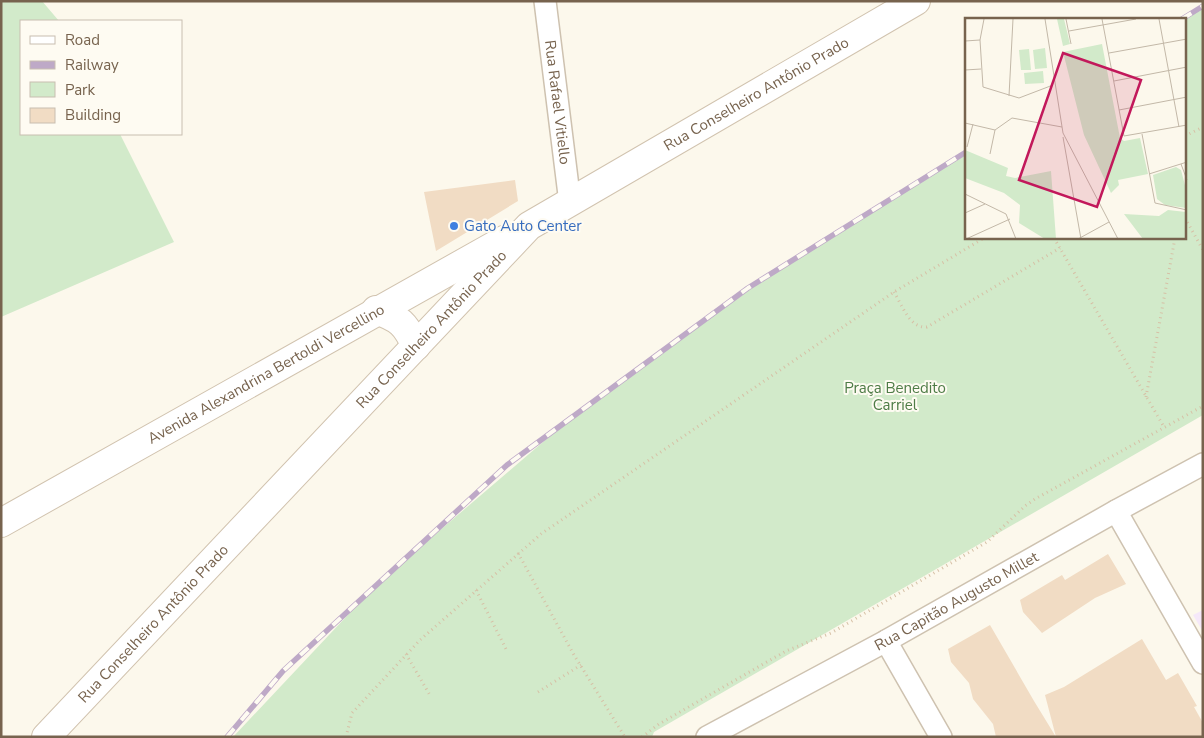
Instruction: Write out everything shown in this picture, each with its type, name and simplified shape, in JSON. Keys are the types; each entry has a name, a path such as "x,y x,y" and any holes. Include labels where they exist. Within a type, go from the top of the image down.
{"main road":[{"name":"Rua Conselheiro Antônio Prado","path":"46,737 529,226 907,3"},
{"name":"Avenida Alexandrina Bertoldi Vercellino","path":"1,523 376,310 529,226"},
{"path":"376,310 396,318 402,323 416,346"}],"street":[{"name":"Rua Rafael Vitiello","path":"545,1 570,203"},
{"name":"Rua Capitão Augusto Millet","path":"707,737 886,641 1203,464"},
{"path":"1116,511 1203,663"},
{"path":"886,641 941,737"}],"path":[{"path":"1186,136 1203,127"},
{"path":"1186,220 1203,250"},
{"path":"348,737 347,733 352,713 406,654 541,534 894,292 982,239"},
{"path":"1055,239 1164,427"},
{"path":"1146,397 1175,239"},
{"path":"894,292 913,323 920,328 927,327 1060,248"},
{"path":"642,737 659,724 786,651 831,633 986,542 1035,499 1203,406"},
{"path":"518,553 535,587 624,737"},
{"path":"476,590 506,649"},
{"path":"406,654 431,697"},
{"path":"538,692 581,665"}],"shaded area":[{"path":"1203,610 1203,632 1193,615"}],"green space":[{"path":"1,1 42,1 58,20 20,20 20,135 120,135 174,242 1,317"},
{"name":"Praça Benedito Carriel","path":"1203,6 1203,415 654,732 652,737 233,737 376,585 571,418 780,268 965,153 965,239 1186,239 1186,18 1184,18"}],"building":[{"name":"Gato Auto Center","path":"515,180 518,201 436,251 424,192"},
{"path":"1108,554 1126,584 1095,598 1042,633 1023,612 1020,600 1062,575 1065,580"},
{"path":"990,625 1056,737 996,737 993,724 973,699 969,683 951,662 948,649"},
{"path":"1142,639 1166,680 1178,673 1197,706 1194,707 1203,723 1203,737 1056,737 1045,695 1064,687"}],"railway":[{"path":"1184,18 1203,6"},
{"path":"227,737 283,671 507,465 748,288 965,153"}],"place":[{"name":"Gato Auto Center","path":"454,226"}]}
